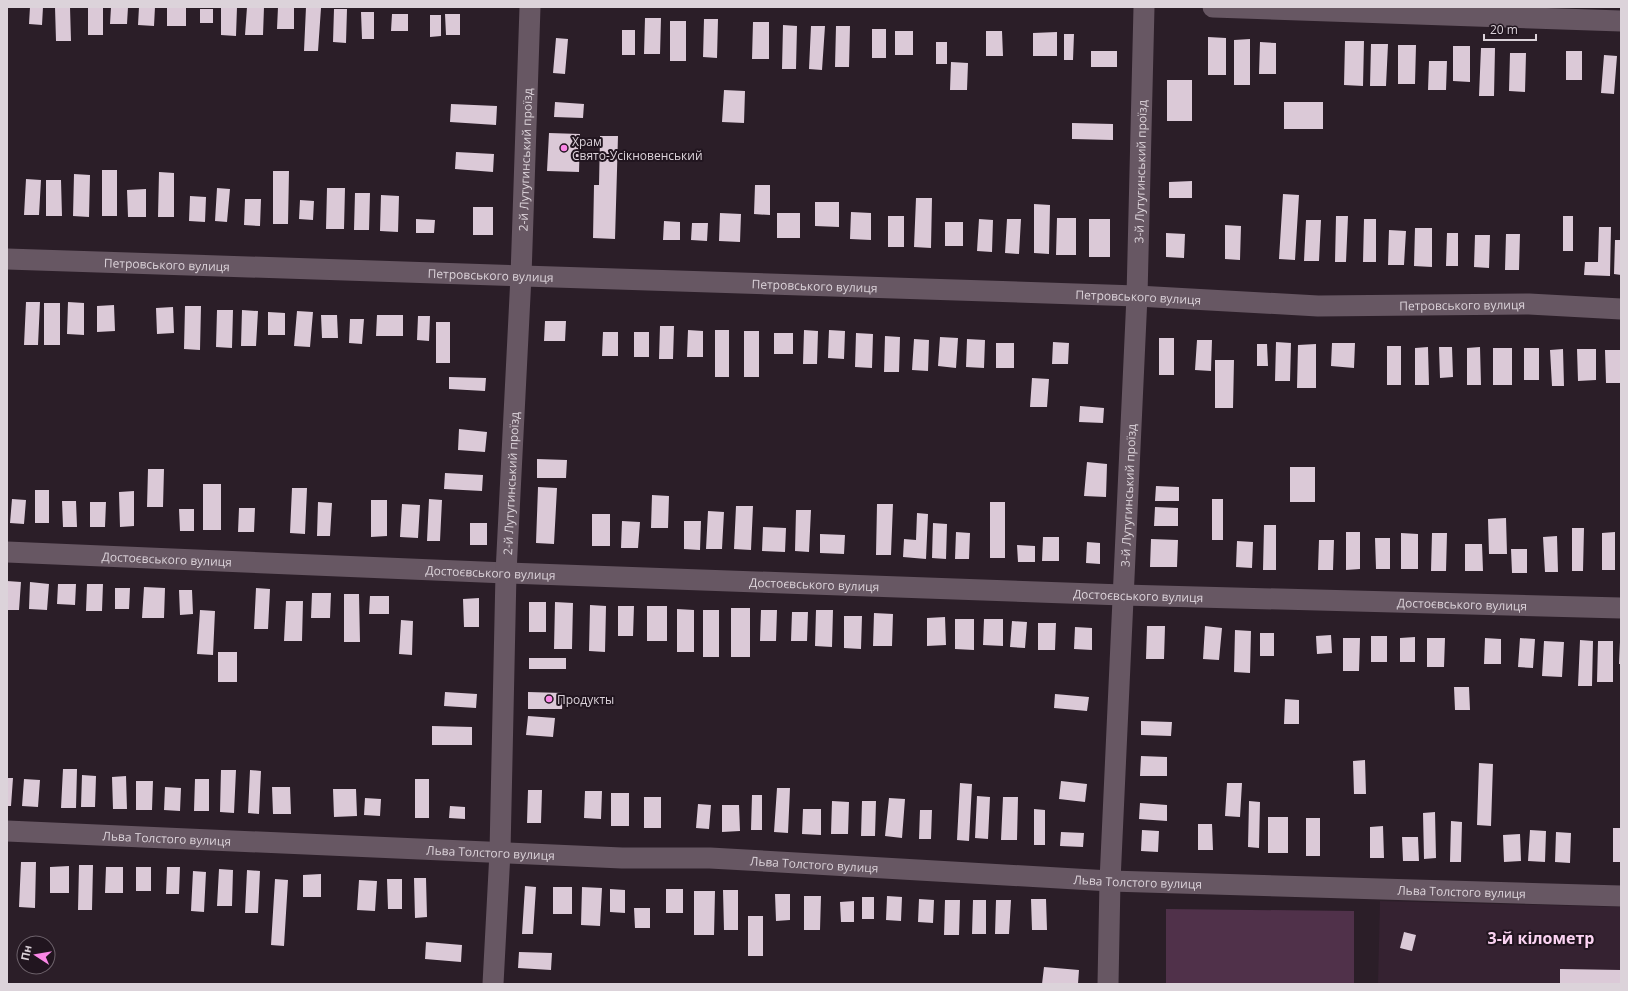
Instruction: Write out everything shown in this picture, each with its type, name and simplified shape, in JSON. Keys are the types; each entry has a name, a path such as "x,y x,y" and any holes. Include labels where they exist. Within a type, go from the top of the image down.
{"street":[{"name":"2-й Лутугинський проїзд","path":"493,984 500,852 506,573 521,276 530,7"},
{"name":"3-й Лутугинський проїзд","path":"1108,984 1110,881 1137,296 1144,7"},
{"path":"1213,7 1621,21"},
{"name":"Петровського вулиця","path":"7,259 1137,296 1318,306 1529,304 1621,309"},
{"name":"Достоєвського вулиця","path":"7,552 506,573 1123,595 1621,608"},
{"name":"Льва Толстого вулиця","path":"7,832 622,858 710,858 1110,881 1621,896"}],"shaded area":[{"path":"1380,901 1621,907 1621,984 1378,984"},
{"path":"1166,909 1354,911 1354,984 1166,984"}],"building":[{"path":"30,7 43,7 42,25 29,24"},
{"path":"55,7 70,7 71,41 56,41"},
{"path":"88,7 103,7 103,35 88,35"},
{"path":"111,7 128,7 127,24 110,24"},
{"path":"139,7 155,7 154,26 138,25"},
{"path":"167,7 186,7 186,26 167,26"},
{"path":"221,7 237,7 236,36 221,35"},
{"path":"247,7 264,7 263,35 245,35"},
{"path":"278,7 294,7 294,29 277,29"},
{"path":"306,7 321,8 318,51 304,51"},
{"path":"200,9 213,9 213,23 200,23"},
{"path":"334,9 347,9 346,43 333,42"},
{"path":"361,12 374,12 374,39 362,39"},
{"path":"392,14 408,14 408,31 391,31"},
{"path":"445,14 460,14 460,35 446,35"},
{"path":"430,15 441,15 441,36 430,37"},
{"path":"645,18 661,18 660,54 644,54"},
{"path":"704,19 718,19 717,58 703,57"},
{"path":"670,21 686,21 686,61 670,61"},
{"path":"753,22 769,22 769,59 752,59"},
{"path":"783,25 797,26 796,69 782,69"},
{"path":"811,26 825,26 822,70 809,69"},
{"path":"836,26 850,26 849,67 835,67"},
{"path":"872,29 886,29 886,58 872,58"},
{"path":"622,30 635,30 635,55 622,55"},
{"path":"895,31 913,31 913,55 895,55"},
{"path":"986,31 1002,31 1003,56 986,56"},
{"path":"1057,32 1057,56 1033,56 1033,33"},
{"path":"1064,34 1074,34 1073,60 1064,60"},
{"path":"1208,37 1226,38 1226,75 1208,75"},
{"path":"556,38 568,39 565,74 553,73"},
{"path":"1250,39 1250,85 1234,85 1234,40"},
{"path":"1345,41 1364,41 1363,86 1344,85"},
{"path":"936,42 947,42 947,64 936,64"},
{"path":"1260,42 1276,43 1276,74 1259,74"},
{"path":"1371,44 1388,44 1386,86 1370,86"},
{"path":"1398,45 1416,45 1415,84 1398,84"},
{"path":"1453,46 1470,46 1470,82 1453,81"},
{"path":"1481,48 1495,48 1494,96 1479,96"},
{"path":"1091,51 1117,51 1117,67 1091,67"},
{"path":"1566,51 1582,51 1582,80 1566,80"},
{"path":"1510,53 1526,53 1525,92 1509,91"},
{"path":"1604,55 1617,56 1614,94 1601,93"},
{"path":"1429,61 1447,61 1446,90 1428,90"},
{"path":"951,62 968,63 967,90 950,90"},
{"path":"1167,80 1192,80 1192,121 1167,121"},
{"path":"724,90 745,91 744,123 722,122"},
{"path":"555,102 584,104 583,118 554,117"},
{"path":"1284,102 1323,102 1323,129 1284,129"},
{"path":"451,104 497,106 496,125 450,122"},
{"path":"1072,123 1113,124 1113,140 1072,139"},
{"name":"Храм Свято-Усікновенський","path":"549,133 580,134 579,172 547,171"},
{"path":"600,136 618,136 615,239 593,238 594,185 599,185"},
{"path":"456,152 494,154 493,172 455,169"},
{"path":"102,170 117,170 117,216 102,216"},
{"path":"273,171 289,171 288,224 273,224"},
{"path":"159,172 174,173 174,217 158,217"},
{"path":"74,174 90,175 89,217 73,216"},
{"path":"26,179 41,180 39,215 24,215"},
{"path":"46,180 61,180 62,216 46,216"},
{"path":"1192,181 1192,198 1169,198 1169,182"},
{"path":"755,185 770,185 770,215 754,214"},
{"path":"217,188 230,189 227,222 215,221"},
{"path":"327,188 345,188 344,229 326,229"},
{"path":"146,189 146,217 128,217 127,190"},
{"path":"355,193 370,193 369,230 354,230"},
{"path":"1283,194 1299,195 1295,260 1279,259"},
{"path":"381,195 399,196 398,232 380,231"},
{"path":"190,196 206,197 205,222 189,221"},
{"path":"916,198 932,198 931,248 914,247"},
{"path":"245,199 261,199 260,226 244,225"},
{"path":"300,200 314,201 313,220 299,219"},
{"path":"815,202 839,202 839,227 815,226"},
{"path":"1034,204 1050,205 1049,254 1034,253"},
{"path":"473,207 493,207 493,235 473,235"},
{"path":"851,212 871,213 871,240 850,239"},
{"path":"720,213 741,214 740,242 719,241"},
{"path":"777,213 800,213 800,238 777,238"},
{"path":"888,216 904,216 904,247 888,247"},
{"path":"1336,216 1348,216 1346,262 1335,262"},
{"path":"1563,216 1573,216 1573,251 1563,251"},
{"path":"1057,218 1076,218 1076,255 1056,255"},
{"path":"416,219 435,220 434,233 416,233"},
{"path":"979,219 993,220 992,252 977,251"},
{"path":"1007,219 1021,219 1019,254 1005,253"},
{"path":"1089,219 1110,219 1110,257 1089,257"},
{"path":"1364,219 1376,219 1376,262 1363,262"},
{"path":"1306,220 1321,220 1319,261 1304,261"},
{"path":"664,221 680,222 680,240 663,240"},
{"path":"945,222 963,222 963,246 945,246"},
{"path":"692,223 708,223 707,241 691,240"},
{"path":"1225,225 1241,226 1240,260 1225,259"},
{"path":"1599,227 1611,227 1610,276 1584,275 1585,262 1598,262"},
{"path":"1415,228 1432,228 1432,267 1414,266"},
{"path":"1389,230 1406,231 1404,265 1388,265"},
{"path":"1166,233 1185,234 1184,258 1166,257"},
{"path":"1447,233 1458,233 1458,266 1446,266"},
{"path":"1506,234 1520,234 1519,270 1505,270"},
{"path":"1475,235 1490,235 1489,268 1474,267"},
{"path":"1615,240 1621,240 1621,275 1614,274"},
{"path":"26,302 40,302 38,345 24,345"},
{"path":"68,302 84,303 84,335 67,334"},
{"path":"44,303 60,303 60,345 44,345"},
{"path":"114,305 115,331 97,332 97,306"},
{"path":"185,306 201,306 200,350 184,349"},
{"path":"173,307 174,333 157,334 156,308"},
{"path":"217,310 233,310 232,348 216,347"},
{"path":"242,310 258,311 256,346 241,346"},
{"path":"297,311 313,312 310,347 294,346"},
{"path":"268,312 285,313 285,335 268,335"},
{"path":"321,315 337,315 338,338 322,338"},
{"path":"377,315 403,315 403,336 376,336"},
{"path":"418,316 430,316 429,341 417,340"},
{"path":"350,319 364,319 362,344 349,343"},
{"path":"545,321 566,321 565,341 544,341"},
{"path":"436,322 450,322 450,363 436,363"},
{"path":"660,326 674,326 673,359 659,359"},
{"path":"688,330 703,331 703,357 687,357"},
{"path":"715,330 729,330 729,377 715,377"},
{"path":"804,330 818,331 817,364 803,364"},
{"path":"829,330 845,331 844,359 828,358"},
{"path":"744,331 759,331 759,377 744,377"},
{"path":"603,332 618,332 618,356 602,356"},
{"path":"634,332 649,332 649,357 634,357"},
{"path":"774,333 793,333 793,354 774,354"},
{"path":"856,333 873,334 872,368 855,367"},
{"path":"885,336 900,337 899,372 884,372"},
{"path":"940,337 958,338 956,368 938,366"},
{"path":"1159,338 1174,338 1174,375 1159,375"},
{"path":"914,339 929,340 928,371 912,370"},
{"path":"967,339 985,340 984,368 966,367"},
{"path":"1197,340 1212,340 1211,371 1195,370"},
{"path":"1053,342 1069,343 1068,364 1052,364"},
{"path":"1276,342 1291,343 1290,381 1275,381"},
{"path":"996,343 1014,343 1014,368 996,368"},
{"path":"1332,343 1355,343 1354,368 1331,366"},
{"path":"1257,344 1267,344 1268,366 1257,366"},
{"path":"1316,344 1316,388 1297,388 1298,345"},
{"path":"1387,346 1401,346 1401,385 1387,385"},
{"path":"1428,347 1429,385 1415,385 1415,348"},
{"path":"1439,347 1452,347 1453,377 1440,378"},
{"path":"1480,347 1481,385 1467,385 1467,348"},
{"path":"1493,348 1512,348 1512,385 1493,385"},
{"path":"1524,348 1539,348 1539,380 1524,380"},
{"path":"1563,349 1564,386 1552,386 1550,350"},
{"path":"1577,349 1596,349 1596,380 1578,381"},
{"path":"1605,350 1621,350 1621,383 1606,383"},
{"path":"1215,360 1234,360 1233,408 1215,408"},
{"path":"449,377 486,378 485,391 449,389"},
{"path":"1032,378 1049,379 1047,407 1030,407"},
{"path":"1080,406 1104,408 1103,423 1079,422"},
{"path":"459,429 487,432 485,452 458,450"},
{"path":"537,459 567,460 566,478 537,478"},
{"path":"1087,462 1107,464 1106,497 1084,496"},
{"path":"1290,467 1315,467 1315,502 1290,502"},
{"path":"148,469 164,469 163,507 147,507"},
{"path":"445,473 483,475 482,491 444,489"},
{"path":"203,484 221,484 221,530 203,530"},
{"path":"1156,486 1179,487 1179,501 1155,501"},
{"path":"538,487 557,488 554,544 536,543"},
{"path":"292,488 307,488 305,534 290,533"},
{"path":"35,490 49,490 49,523 35,523"},
{"path":"134,491 134,526 120,527 119,492"},
{"path":"652,495 669,496 668,528 651,528"},
{"path":"12,499 26,500 24,524 10,523"},
{"path":"429,499 442,500 440,541 427,541"},
{"path":"1212,499 1223,499 1223,540 1212,540"},
{"path":"371,500 387,500 387,536 371,537"},
{"path":"62,501 76,501 77,527 63,527"},
{"path":"90,502 106,502 105,527 90,527"},
{"path":"318,502 332,503 330,536 317,536"},
{"path":"990,502 1005,502 1005,558 990,558"},
{"path":"402,504 420,505 418,538 400,537"},
{"path":"877,504 893,504 891,555 876,555"},
{"path":"736,506 753,506 751,550 734,549"},
{"path":"1155,507 1178,508 1178,526 1154,526"},
{"path":"239,508 255,508 254,532 238,532"},
{"path":"179,509 194,509 194,531 180,531"},
{"path":"796,510 811,510 809,552 795,551"},
{"path":"708,511 724,512 722,549 706,549"},
{"path":"917,513 928,514 926,559 903,557 904,539 916,540"},
{"path":"592,514 610,514 610,546 592,546"},
{"path":"1506,518 1507,554 1489,554 1488,519"},
{"path":"622,521 640,522 638,548 621,548"},
{"path":"684,521 701,521 700,550 684,549"},
{"path":"470,523 487,523 487,545 470,545"},
{"path":"933,523 947,524 946,559 932,558"},
{"path":"1264,525 1276,525 1276,570 1263,570"},
{"path":"763,527 786,528 785,552 762,551"},
{"path":"1572,528 1584,528 1583,571 1572,571"},
{"path":"956,532 970,533 969,559 955,559"},
{"path":"1346,532 1360,532 1360,569 1346,570"},
{"path":"1615,532 1615,570 1602,570 1602,533"},
{"path":"1401,533 1418,534 1418,569 1401,569"},
{"path":"1432,533 1447,533 1446,571 1431,571"},
{"path":"820,534 845,535 844,554 820,553"},
{"path":"1557,536 1558,572 1545,572 1543,537"},
{"path":"1043,537 1059,537 1059,561 1042,561"},
{"path":"1375,538 1390,538 1390,569 1376,569"},
{"path":"1151,539 1178,540 1177,567 1150,567"},
{"path":"1319,540 1334,540 1333,570 1318,570"},
{"path":"1237,541 1253,542 1252,568 1236,567"},
{"path":"1087,542 1100,543 1100,564 1086,563"},
{"path":"1465,544 1482,544 1483,571 1465,571"},
{"path":"1017,545 1035,546 1035,562 1018,562"},
{"path":"1511,549 1527,549 1527,573 1512,573"},
{"path":"7,581 21,582 19,610 7,610"},
{"path":"30,582 49,584 47,610 29,609"},
{"path":"58,584 76,584 75,605 57,604"},
{"path":"87,584 103,584 102,611 86,611"},
{"path":"144,587 165,588 164,618 142,618"},
{"path":"115,588 130,588 129,609 115,609"},
{"path":"256,588 270,589 268,629 254,629"},
{"path":"179,590 192,590 193,614 180,615"},
{"path":"312,593 331,593 330,618 311,618"},
{"path":"344,594 359,594 360,642 344,642"},
{"path":"370,596 389,596 389,614 369,614"},
{"path":"479,598 479,627 464,627 463,599"},
{"path":"286,601 303,601 302,641 284,641"},
{"path":"529,602 546,602 546,632 529,632"},
{"path":"555,602 573,603 572,649 554,649"},
{"path":"590,605 606,606 605,652 589,651"},
{"path":"618,606 634,606 633,636 618,636"},
{"path":"647,606 667,606 667,641 647,641"},
{"path":"731,608 750,608 750,657 731,657"},
{"path":"677,609 694,610 694,652 677,652"},
{"path":"200,610 215,611 213,655 197,654"},
{"path":"703,610 719,610 719,657 703,657"},
{"path":"761,610 777,610 776,641 760,641"},
{"path":"816,610 833,610 832,647 815,646"},
{"path":"792,612 808,612 807,641 791,641"},
{"path":"874,613 893,614 892,646 873,646"},
{"path":"844,616 862,616 861,649 844,648"},
{"path":"945,617 946,645 927,646 927,618"},
{"path":"955,619 974,619 974,650 955,649"},
{"path":"984,619 1003,619 1003,646 983,645"},
{"path":"401,620 413,621 412,655 399,654"},
{"path":"1012,621 1027,622 1025,648 1010,647"},
{"path":"1038,623 1056,623 1055,650 1038,650"},
{"path":"1147,626 1165,626 1164,659 1146,659"},
{"path":"1205,626 1222,628 1219,660 1203,659"},
{"path":"1075,627 1092,628 1092,650 1074,649"},
{"path":"1235,630 1251,631 1250,673 1234,672"},
{"path":"1260,633 1274,633 1274,656 1260,656"},
{"path":"1331,635 1332,653 1317,654 1316,636"},
{"path":"1371,636 1387,636 1387,662 1371,662"},
{"path":"1415,637 1415,662 1400,662 1400,638"},
{"path":"1343,638 1360,638 1359,671 1343,671"},
{"path":"1427,638 1445,638 1444,667 1427,667"},
{"path":"1485,638 1501,639 1501,664 1484,664"},
{"path":"1520,638 1535,639 1533,668 1518,667"},
{"path":"1580,640 1593,641 1592,686 1578,686"},
{"path":"1544,641 1564,642 1562,677 1542,676"},
{"path":"1598,641 1613,641 1613,682 1597,682"},
{"path":"1620,642 1621,664 1619,664"},
{"path":"218,652 237,652 237,682 218,682"},
{"path":"529,658 566,658 566,669 529,669"},
{"path":"1454,687 1469,687 1470,710 1455,710"},
{"path":"445,692 477,694 476,708 444,706"},
{"path":"528,692 563,693 562,709 528,709"},
{"path":"1055,694 1089,697 1087,711 1054,708"},
{"path":"1285,699 1299,700 1299,724 1284,724"},
{"path":"528,716 555,718 553,737 526,735"},
{"path":"1141,721 1172,722 1171,736 1141,735"},
{"path":"432,726 472,727 472,745 432,745"},
{"path":"1141,756 1167,757 1167,776 1140,776"},
{"path":"1365,760 1366,794 1354,794 1353,761"},
{"path":"1479,763 1493,764 1491,826 1477,825"},
{"path":"63,769 77,769 76,808 61,808"},
{"path":"221,770 236,770 234,813 220,812"},
{"path":"250,770 261,771 259,814 248,813"},
{"path":"82,775 96,776 95,807 81,807"},
{"path":"126,776 127,809 113,809 112,777"},
{"path":"7,778 13,778 11,806 7,806"},
{"path":"24,779 40,780 38,807 22,806"},
{"path":"195,779 209,779 209,811 194,811"},
{"path":"415,779 429,779 429,818 415,818"},
{"path":"136,781 153,781 152,810 136,810"},
{"path":"1061,781 1087,784 1085,802 1059,799"},
{"path":"960,783 972,784 969,841 957,840"},
{"path":"1227,783 1242,783 1240,817 1225,816"},
{"path":"165,787 181,788 180,811 164,810"},
{"path":"272,787 290,787 291,814 273,814"},
{"path":"777,788 790,788 788,833 774,832"},
{"path":"333,789 356,789 357,816 334,817"},
{"path":"528,790 542,790 541,823 527,823"},
{"path":"585,791 602,791 601,819 584,818"},
{"path":"611,793 629,793 629,826 611,826"},
{"path":"752,795 762,795 762,830 751,830"},
{"path":"977,796 990,797 988,839 975,838"},
{"path":"644,797 661,797 661,828 644,828"},
{"path":"1003,797 1018,797 1017,840 1001,840"},
{"path":"365,798 381,799 380,816 364,815"},
{"path":"889,798 905,799 902,838 885,836"},
{"path":"832,801 849,802 848,834 831,834"},
{"path":"862,801 876,801 875,836 861,836"},
{"path":"1249,801 1260,802 1259,848 1248,847"},
{"path":"1140,803 1167,805 1167,821 1139,819"},
{"path":"698,804 711,805 709,829 696,828"},
{"path":"722,805 739,805 740,831 722,832"},
{"path":"450,806 465,807 465,819 449,818"},
{"path":"803,809 821,809 821,835 802,834"},
{"path":"1034,809 1045,810 1045,845 1034,845"},
{"path":"920,810 932,810 931,839 919,839"},
{"path":"1435,812 1436,858 1424,859 1423,813"},
{"path":"1268,817 1288,817 1288,853 1268,853"},
{"path":"1306,818 1320,818 1320,856 1306,856"},
{"path":"1451,821 1462,822 1461,862 1450,862"},
{"path":"1198,824 1212,824 1213,850 1198,850"},
{"path":"1383,826 1384,858 1370,858 1370,827"},
{"path":"1613,828 1621,828 1621,862 1613,862"},
{"path":"1142,830 1159,831 1158,852 1141,851"},
{"path":"1530,830 1546,831 1545,862 1528,861"},
{"path":"1061,832 1084,833 1083,847 1060,846"},
{"path":"1556,832 1571,833 1570,863 1555,862"},
{"path":"1520,834 1521,861 1504,862 1503,835"},
{"path":"1402,837 1418,837 1419,861 1403,861"},
{"path":"21,862 36,862 35,908 19,907"},
{"path":"79,865 93,865 92,910 78,910"},
{"path":"69,866 69,893 50,893 50,867"},
{"path":"106,867 123,867 123,893 105,893"},
{"path":"136,867 151,867 151,891 136,891"},
{"path":"167,867 180,867 179,894 166,894"},
{"path":"219,869 233,870 232,906 217,906"},
{"path":"247,870 260,871 258,913 245,913"},
{"path":"193,871 206,872 204,912 191,911"},
{"path":"321,874 321,897 303,897 303,875"},
{"path":"414,878 426,878 427,917 415,918"},
{"path":"275,879 288,880 284,946 271,945"},
{"path":"387,879 402,879 402,909 388,909"},
{"path":"359,880 377,881 375,911 357,910"},
{"path":"525,886 536,887 533,934 522,934"},
{"path":"553,887 572,887 572,914 553,914"},
{"path":"582,887 602,888 600,926 581,925"},
{"path":"610,889 625,890 625,913 610,912"},
{"path":"666,889 683,889 683,913 666,913"},
{"path":"723,890 738,890 738,930 724,930"},
{"path":"694,891 715,891 714,935 694,935"},
{"path":"775,894 790,894 790,920 776,921"},
{"path":"804,896 821,896 820,930 804,930"},
{"path":"887,896 902,897 901,921 886,920"},
{"path":"862,897 874,897 874,919 862,919"},
{"path":"919,899 934,900 933,923 918,922"},
{"path":"1031,899 1046,899 1047,930 1032,930"},
{"path":"945,900 960,900 959,935 944,935"},
{"path":"973,900 986,900 986,934 972,934"},
{"path":"996,900 1011,900 1009,934 995,934"},
{"path":"854,901 854,922 841,922 840,902"},
{"path":"634,908 650,908 650,928 635,928"},
{"path":"748,916 763,916 763,956 748,956"},
{"path":"1404,932 1416,935 1412,951 1400,948"},
{"path":"426,942 462,945 461,962 425,959"},
{"path":"519,952 552,953 551,970 518,968"},
{"path":"1044,967 1079,970 1078,984 1042,984"},
{"path":"1560,969 1621,970 1621,984 1560,984"}],"place":[{"name":"Храм Свято-Усікновенський","path":"564,148"},
{"name":"Продукты","path":"549,699"}],"district":[{"name":"3-й кілометр","path":"1541,938"}]}
